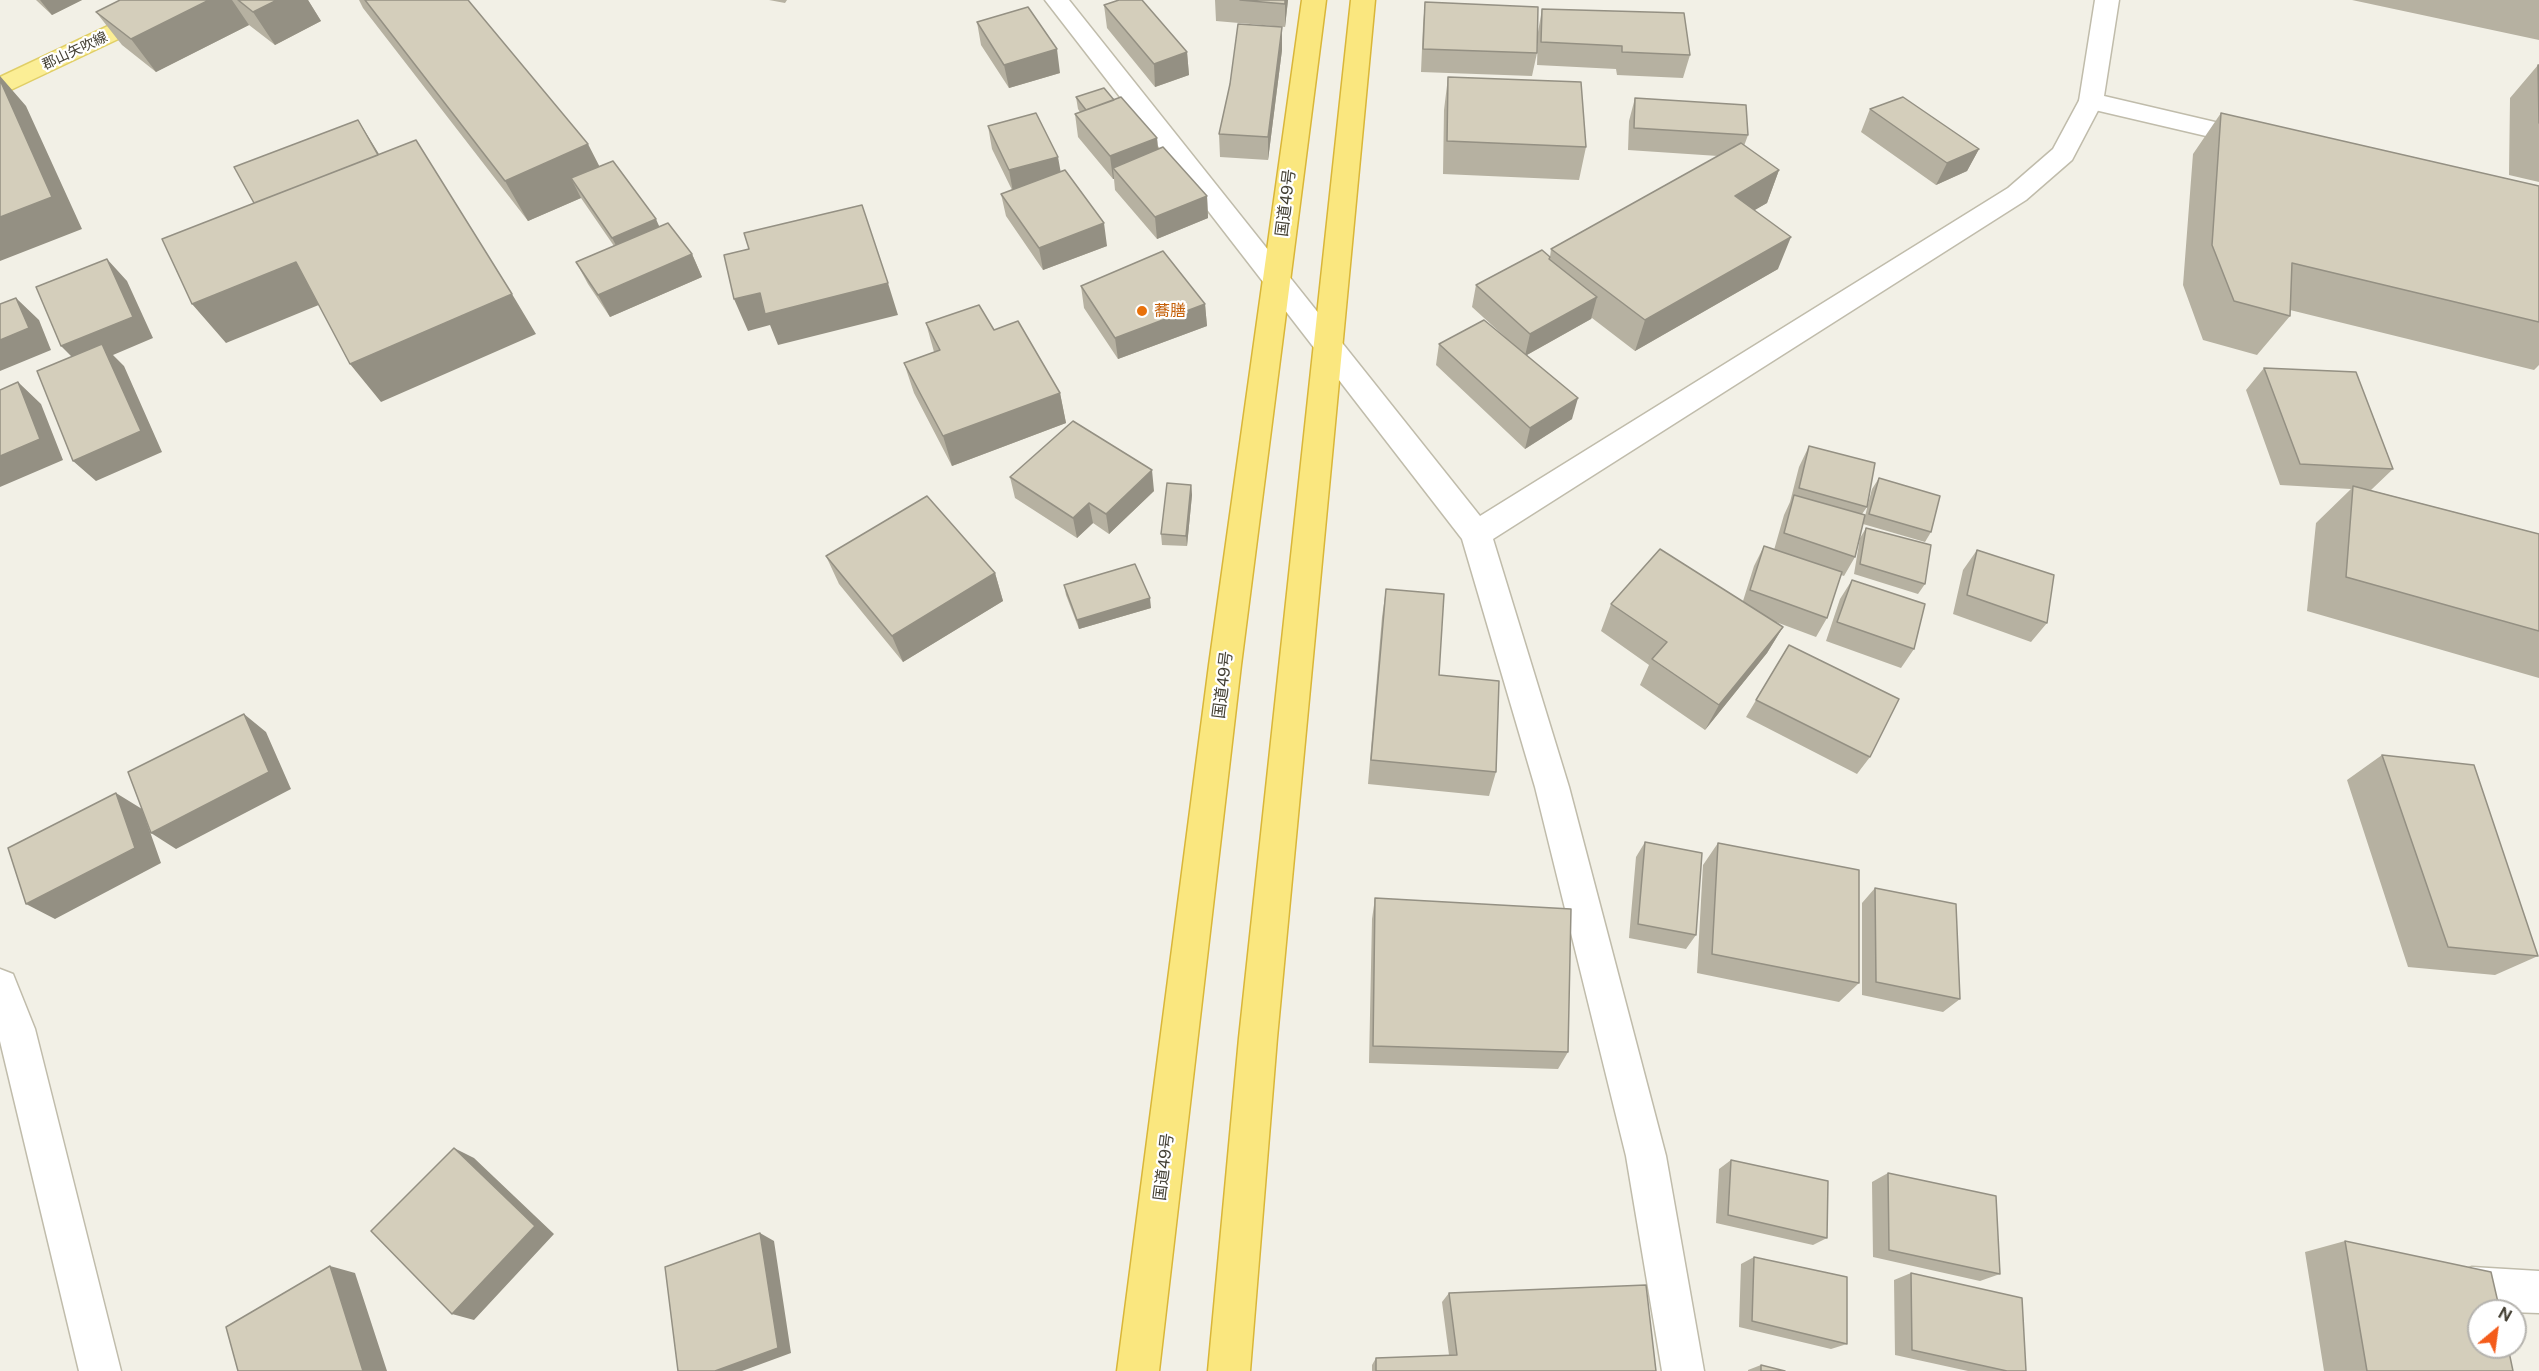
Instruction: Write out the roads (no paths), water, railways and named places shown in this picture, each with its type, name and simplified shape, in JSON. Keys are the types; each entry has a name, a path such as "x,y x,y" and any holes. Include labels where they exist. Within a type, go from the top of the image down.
{"highway":[{"name":"国道49号","path":"1138,1371 1225,665 1314,0"},
{"path":"1229,1371 1258,1038 1363,0"}],"main road":[{"name":"郡山矢吹線","path":"0,87 182,0"}],"street":[{"path":"1057,0 1476,534 1552,787 1646,1156 1683,1371"},
{"path":"1476,534 2018,195 2063,154 2091,101 2107,0"},
{"path":"2091,101 2275,144"},
{"path":"0,987 16,1029 100,1371"},
{"path":"2475,1299 2472,1288 2539,1292"}],"place":[{"name":"蕎膳","path":"1142,311"}]}
